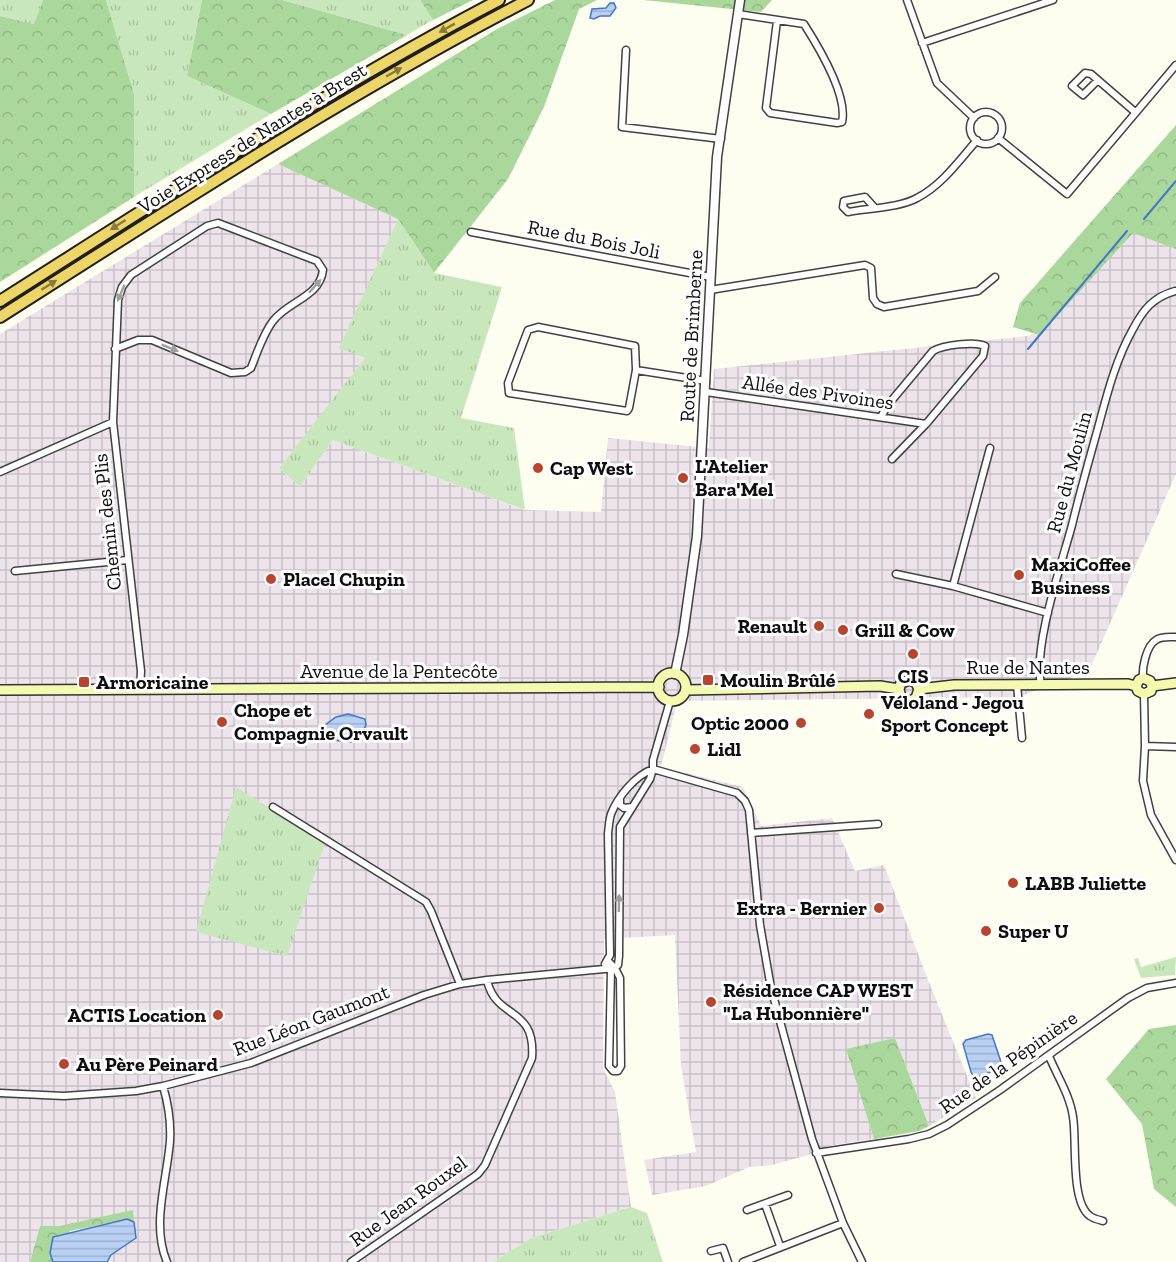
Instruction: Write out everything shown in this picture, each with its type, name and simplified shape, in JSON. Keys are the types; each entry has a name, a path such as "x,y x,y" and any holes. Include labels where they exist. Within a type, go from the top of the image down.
{"highway":[{"name":"Voie Express de Nantes à Brest","path":"0,301 283,122 412,47 499,0"},
{"name":"Voie Express de Nantes à Brest","path":"0,317 315,119 428,53 528,0"}],"main road":[{"path":"675,674 682,678 686,690 682,697 670,701 663,698 658,687 664,676 675,674"},
{"path":"1143,678 1150,681 1152,686 1151,691 1144,694 1139,692 1136,686 1143,678"},
{"path":"907,680 914,681 919,689 916,698 910,701 901,698 898,689 907,680"},
{"path":"1152,686 1176,683"},
{"name":"Rue de Nantes","path":"919,689 954,685 1128,684 1136,686"},
{"path":"686,690 880,686 898,689"},
{"name":"Avenue de la Pentecôte","path":"0,690 658,687"}],"street":[{"name":"Route de Brimberne","path":"675,674 685,624 697,536 717,156 740,0"},
{"path":"907,0 937,83 974,118"},
{"path":"922,43 1053,0"},
{"path":"738,14 804,24 840,92 844,111 843,122 770,113 766,108 777,21"},
{"path":"626,50 622,127 720,139"},
{"path":"998,138 1066,194 1176,65"},
{"path":"1098,80 1135,112"},
{"path":"982,112 996,116 1002,124 998,138 990,143 977,140 971,132 974,118 982,112"},
{"path":"874,207 916,199 939,183 977,140"},
{"name":"Chemin des Plis","path":"115,350 138,339 152,340 231,373 245,372 250,368 271,323 281,312 315,290 322,279 323,270 317,261 223,224 207,226 131,275 122,287 118,300 115,350 113,422 141,671 140,690"},
{"name":"Rue du Bois Joli","path":"471,232 711,277"},
{"path":"710,290 865,265 871,268 873,298 877,304 884,307 978,291 995,277"},
{"name":"Rue du Moulin","path":"1041,685 1039,662 1048,613 1105,400 1118,360 1132,329 1150,303 1162,294 1175,291"},
{"path":"538,327 632,344 635,346 636,370 627,411 508,393 508,383 528,330 538,327"},
{"path":"881,417 887,406 938,348 980,343 985,346 983,356 926,424 892,459"},
{"path":"636,370 706,381"},
{"name":"Allée des Pivoines","path":"706,392 926,424"},
{"path":"0,472 113,422"},
{"path":"953,586 990,448"},
{"path":"15,571 128,560"},
{"path":"896,574 953,586 1048,613"},
{"path":"1143,678 1143,670 1151,645 1160,638 1176,637"},
{"path":"1017,685 1022,738"},
{"path":"1144,694 1143,781 1151,815 1176,860"},
{"path":"670,701 653,760 653,769 650,779 620,827 615,966 609,1066 613,1071 618,1071 621,1066 620,978 615,966 609,960 608,833 611,814 642,773 653,769 737,793 745,801 749,810 760,925 771,988 816,1153 843,1223 862,1262"},
{"path":"1145,746 1176,747"},
{"path":"624,794 633,795 634,805"},
{"path":"620,800 620,805 624,808 634,805"},
{"path":"273,807 426,902 460,984"},
{"path":"751,833 878,824"},
{"path":"596,970 609,960"},
{"name":"Rue Léon Gaumont","path":"0,1093 64,1096 127,1092 163,1086 251,1063 424,995 460,984 615,966"},
{"name":"Rue Jean Rouxel","path":"351,1262 468,1183 485,1165 532,1058 533,1044 530,1031 524,1021 497,1002 486,980"},
{"name":"Rue de la Pépinière","path":"816,1153 929,1134 968,1113 1128,998 1147,988 1176,983"},
{"path":"1049,1056 1074,1117 1075,1166 1082,1202 1089,1216 1103,1221"},
{"path":"163,1086 170,1126 160,1220 162,1244 168,1262"},
{"path":"747,1210 788,1195"},
{"path":"765,1204 780,1246"},
{"path":"743,1262 843,1223"},
{"path":"711,1251 723,1248 728,1262"}],"shaded area":[{"path":"278,164 398,219 340,348 366,358 279,468 300,487 333,440 524,510 601,512 608,438 709,448 714,369 1028,336 1047,327 1176,175 1176,474 1089,671 1018,697 677,701 661,767 743,787 761,826 832,818 855,871 884,865 976,1098 929,1126 895,1038 847,1050 874,1139 828,1146 808,1155 772,1165 749,1167 706,1186 652,1195 644,1160 696,1152 681,1066 675,935 604,939 603,1068 615,1092 631,1207 531,1238 493,1262 107,1262 110,1255 136,1238 59,1226 40,1226 30,1262 0,1262 0,334"}],"green space":[{"path":"0,0 43,0 34,24 0,16"},
{"path":"43,0 106,0 134,94 134,197 0,282 0,16 34,24"},
{"path":"106,0 202,0 187,76 271,114 134,197 134,94"},
{"path":"202,0 282,0 407,35 271,114 187,76"},
{"path":"282,0 420,0 433,20 407,35"},
{"path":"420,0 473,0 433,20"},
{"path":"555,0 597,0 579,9 544,107 508,179 434,273 398,219 278,164 497,29"},
{"path":"643,0 772,0 761,12"},
{"path":"1176,125 1176,249 1133,233 1040,335 1013,327 1020,303"},
{"path":"398,219 434,273 502,287 461,418 514,428 525,510 333,440 300,487 279,468 365,358 339,348"},
{"path":"236,787 325,843 287,956 196,932"},
{"path":"1176,957 1175,975 1141,978 1134,959 1138,958 1141,967"},
{"path":"1176,1025 1176,1207 1154,1189 1142,1124 1106,1079 1149,1029"},
{"path":"895,1038 929,1126 919,1131 874,1139 846,1049"},
{"path":"631,1207 647,1213 663,1262 493,1262 531,1238"},
{"path":"133,1210 134,1222 127,1219 70,1231 50,1253 53,1262 30,1262 40,1226 59,1226"}],"water":[{"path":"610,3 614,3 616,8 610,16 590,18 592,9 606,8"},
{"path":"348,714 365,719 366,725 359,740 351,742 323,739 319,734 321,728 336,717"},
{"path":"992,1035 1002,1065 975,1079 963,1044 966,1040"},
{"path":"127,1219 134,1222 136,1238 111,1255 107,1262 53,1262 50,1253 53,1237"}],"waterway":[{"path":"1144,219 1176,181"},
{"path":"1028,349 1127,231"}],"place":[{"name":"Cap West","path":"538,468"},
{"name":"L'Atelier Bara'Mel","path":"683,478"},
{"name":"MaxiCoffee Business","path":"1019,575"},
{"name":"Placel Chupin","path":"271,579"},
{"name":"Renault","path":"819,626"},
{"name":"Grill & Cow","path":"843,630"},
{"name":"CIS","path":"913,654"},
{"name":"Moulin Brûlé","path":"708,680"},
{"name":"Armoricaine","path":"84,682"},
{"name":"Véloland - Jegou Sport Concept","path":"869,714"},
{"name":"Chope et Compagnie Orvault","path":"222,722"},
{"name":"Optic 2000","path":"801,723"},
{"name":"Lidl","path":"695,749"},
{"name":"LABB Juliette","path":"1013,883"},
{"name":"Extra - Bernier","path":"879,908"},
{"name":"Super U","path":"986,931"},
{"name":"Résidence CAP WEST \"La Hubonnière\"","path":"711,1002"},
{"name":"ACTIS Location","path":"218,1015"},
{"name":"Au Père Peinard","path":"64,1064"}]}
